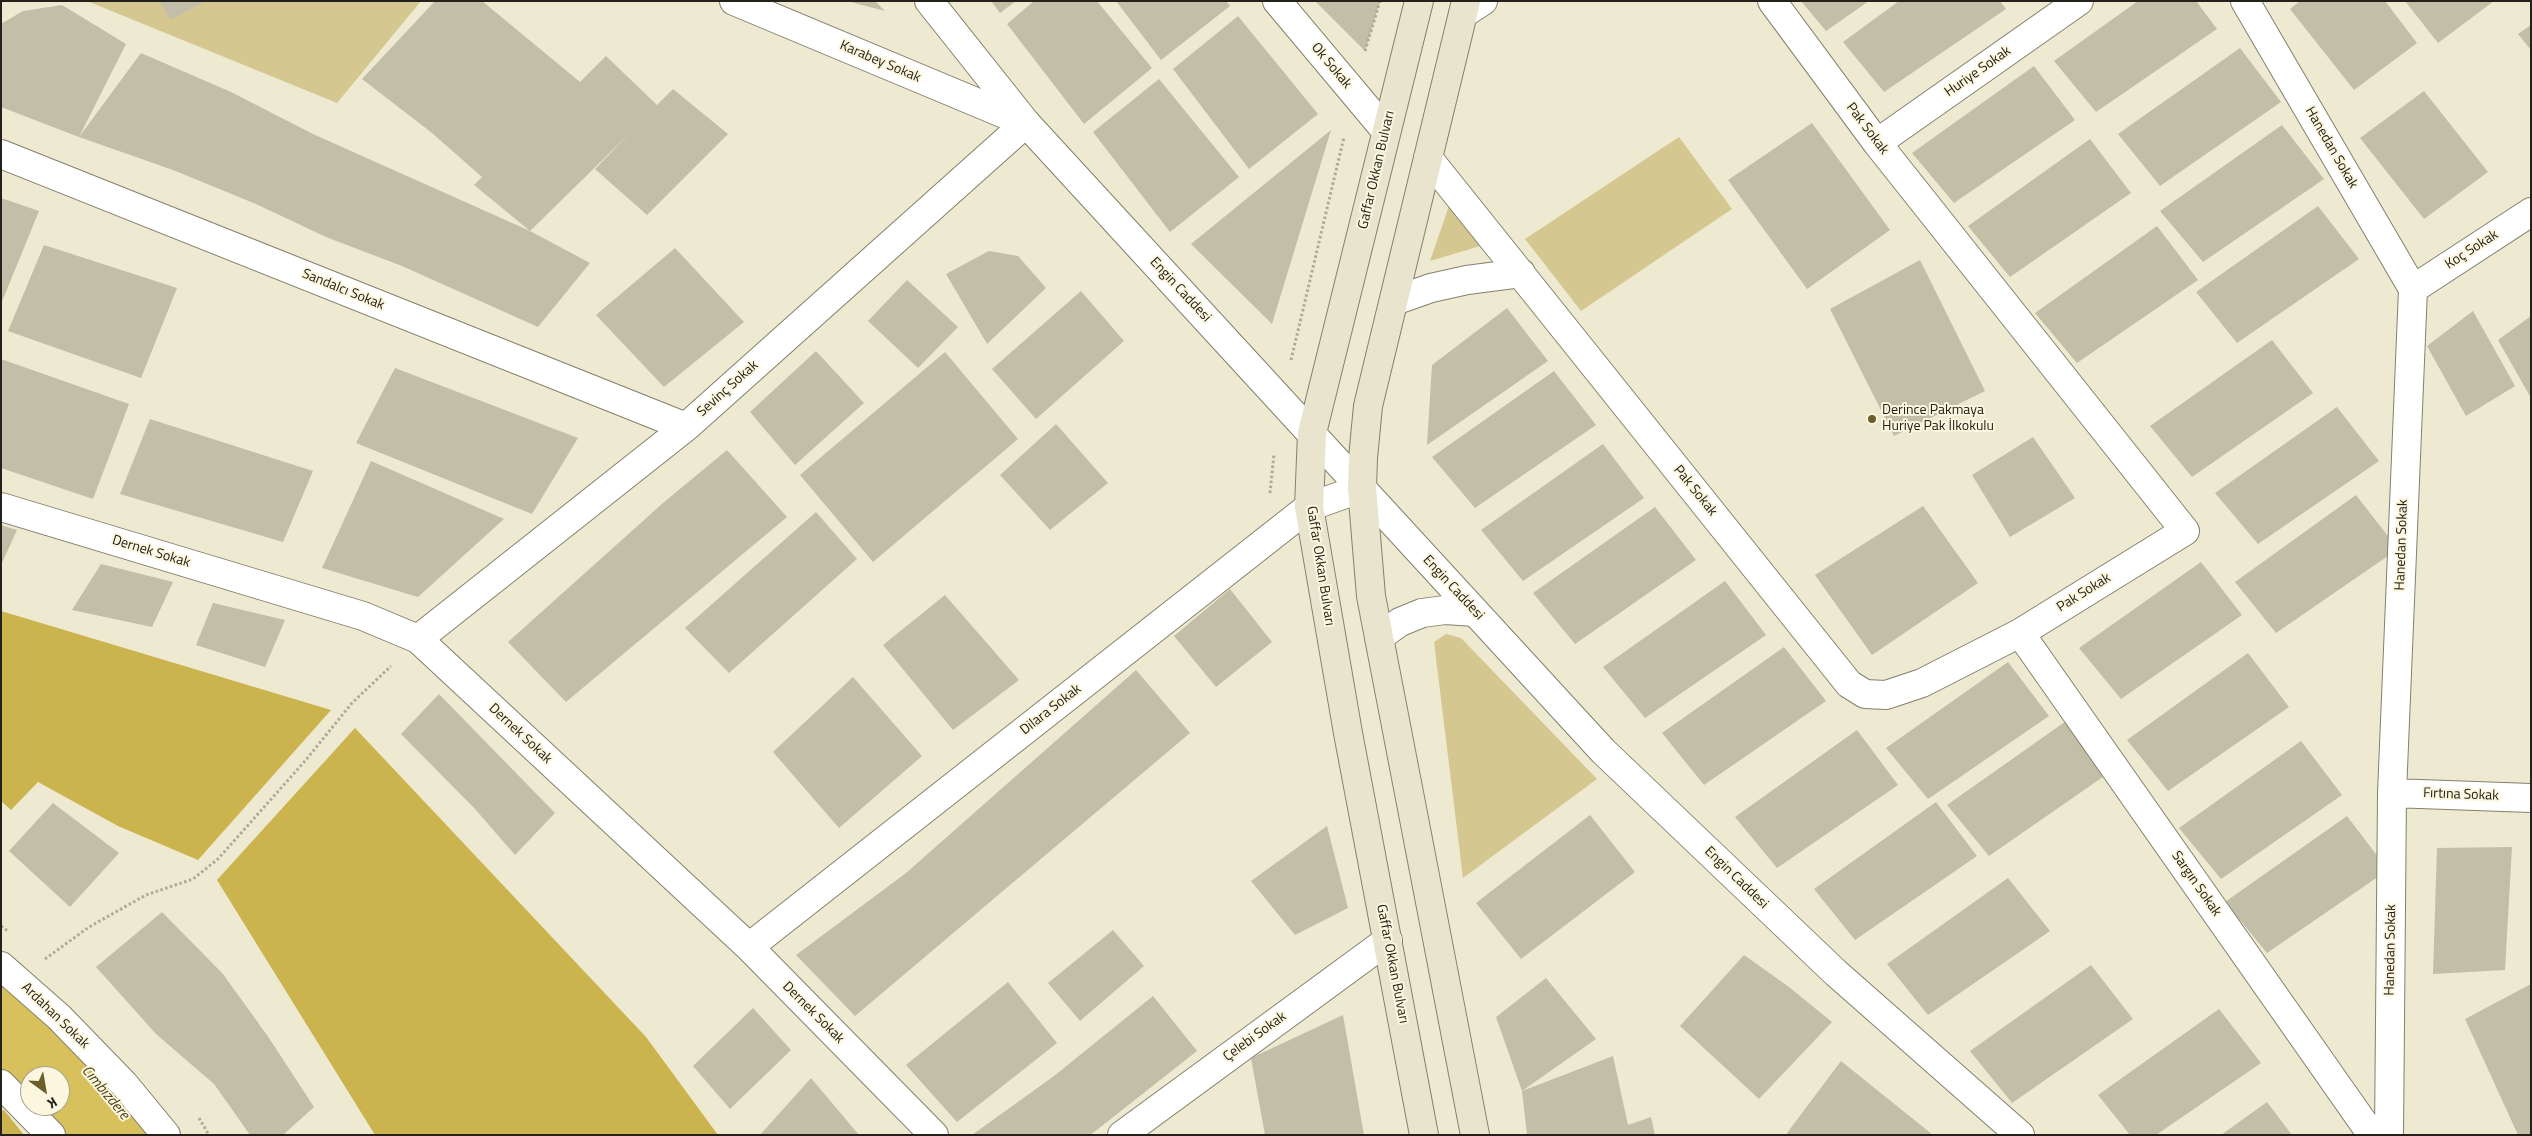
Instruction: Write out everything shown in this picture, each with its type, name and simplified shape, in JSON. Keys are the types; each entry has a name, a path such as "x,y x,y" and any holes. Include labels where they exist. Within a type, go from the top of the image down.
{"main road":[{"name":"Gaffar Okkan Bulvarı","path":"1419,1 1312,433 1309,507 1348,733 1424,1135"},
{"path":"1470,6 1428,158 1368,406 1362,458 1362,488 1371,596 1378,637 1475,1135"}],"street":[{"name":"Karabey Sokak","path":"734,1 1026,123"},
{"name":"Engin Caddesi","path":"928,1 1026,123 1603,751 1836,974 2020,1135"},
{"name":"Ok Sokak","path":"1277,1 1386,131"},
{"name":"Pak Sokak","path":"1428,158 1849,684 1866,694 1886,695 1922,683 2020,633 2185,531 1877,143 1772,1"},
{"name":"Huriye Sokak","path":"1877,143 2079,1"},
{"name":"Hanedan Sokak","path":"2245,1 2412,289 2392,793 2389,1135"},
{"name":"Sevinç Sokak","path":"418,639 686,427 1026,123"},
{"name":"Sandalcı Sokak","path":"1,154 686,427"},
{"name":"Koç Sokak","path":"2412,289 2531,212"},
{"path":"1394,301 1431,288 1467,280 1521,273"},
{"name":"Dilara Sokak","path":"749,947 1309,507 1362,488"},
{"name":"Dernek Sokak","path":"1,507 363,616 418,639 749,947 934,1135"},
{"path":"1378,637 1400,622 1422,613 1445,610 1475,612"},
{"name":"Sargın Sokak","path":"2020,633 2372,1135"},
{"name":"Fırtına Sokak","path":"2392,793 2531,798"},
{"name":"Çelebi Sokak","path":"1122,1135 1388,940"},
{"name":"Ardahan Sokak","path":"1,966 59,1017 104,1064 166,1135"},
{"path":"1,1084 51,1135"}],"path":[{"path":"44,960 89,927 146,895 194,879 218,859 305,761 352,703 418,639"}],"shaded area":[{"path":"87,1 421,1 337,103"},
{"path":"1679,137 1732,209 1581,311 1525,239"},
{"path":"1450,203 1484,245 1430,261"},
{"path":"1,611 331,710 198,860 118,826 38,782 11,810 1,801"},
{"path":"1446,634 1461,638 1597,779 1463,878 1434,642"},
{"path":"355,728 646,1037 718,1135 375,1135 217,880"},
{"path":"4,1110 24,1135 1,1135 1,1111"}],"water":[{"name":"Cımbızdere","path":"1,966 166,1135 51,1135 32,1116 70,1116 70,1066 20,1066 20,1103 1,1084"}],"building":[{"path":"159,1 206,1 170,20"},
{"path":"435,1 482,1 580,82 606,56 657,105 673,89 728,134 647,215 595,169 630,133 530,231 474,185 482,177 432,133 362,79"},
{"path":"875,1 885,11 851,2"},
{"path":"991,1 1016,1 1000,13"},
{"path":"1034,1 1097,1 1152,68 1084,124 1007,24"},
{"path":"1116,1 1226,1 1230,6 1161,60"},
{"path":"1315,1 1380,1 1365,51"},
{"path":"1801,1 1869,1 1826,31"},
{"path":"1899,1 2000,1 2006,9 1884,92 1843,42"},
{"path":"2138,1 2196,1 2217,29 2096,112 2054,61"},
{"path":"2300,1 2385,1 2417,43 2354,90 2290,9"},
{"path":"2405,1 2494,1 2438,43"},
{"path":"62,5 126,44 79,137 1,107 1,24 23,11"},
{"path":"1238,16 1318,114 1249,169 1173,69"},
{"path":"2531,25 2531,50 2518,34"},
{"path":"2240,48 2281,102 2160,186 2118,134"},
{"path":"141,53 231,92 313,134 530,231 590,263 538,327 402,266 326,237 256,204 173,170 79,137"},
{"path":"2034,66 2075,120 1954,203 1912,153"},
{"path":"1159,79 1239,177 1170,232 1093,132"},
{"path":"2424,91 2488,172 2424,219 2360,138"},
{"path":"1812,123 1890,230 1807,289 1728,180"},
{"path":"2282,125 2324,179 2203,262 2160,211"},
{"path":"1331,130 1286,278 1272,324 1191,244"},
{"path":"2090,139 2131,193 2010,277 1968,226"},
{"path":"1,198 39,211 1,304"},
{"path":"2318,206 2359,259 2237,343 2196,292"},
{"path":"2157,226 2198,280 2077,363 2035,313"},
{"path":"44,245 177,288 141,378 8,331"},
{"path":"675,248 744,322 664,387 596,315"},
{"path":"989,251 1018,256 1046,288 987,344 946,274"},
{"path":"1920,260 1985,391 1894,436 1830,309"},
{"path":"907,280 958,327 918,368 868,321"},
{"path":"1081,291 1124,341 1036,419 992,369"},
{"path":"1507,308 1548,361 1427,445 1432,365"},
{"path":"2473,311 2515,386 2466,416 2427,346"},
{"path":"2531,316 2531,398 2498,340"},
{"path":"2272,340 2313,393 2192,477 2150,426"},
{"path":"816,351 864,403 795,465 750,412"},
{"path":"945,352 1018,439 873,562 800,475"},
{"path":"1,359 129,404 93,499 1,468"},
{"path":"395,368 578,438 532,514 356,443"},
{"path":"1554,371 1596,425 1475,508 1432,457"},
{"path":"2337,407 2379,461 2258,544 2215,493"},
{"path":"150,419 313,471 283,542 120,494"},
{"path":"1056,424 1108,483 1050,530 1000,475"},
{"path":"2033,437 2075,498 2010,537 1972,475"},
{"path":"1603,444 1644,498 1523,581 1481,530"},
{"path":"727,450 787,517 566,702 508,642 663,503"},
{"path":"371,461 504,519 418,597 322,568"},
{"path":"2356,495 2398,549 2276,633 2235,582"},
{"path":"1923,506 1978,583 1872,655 1815,575"},
{"path":"1655,507 1696,560 1575,644 1533,593"},
{"path":"816,512 857,559 729,673 685,628"},
{"path":"1,525 17,530 1,565"},
{"path":"2201,562 2242,615 2121,699 2079,648"},
{"path":"101,564 173,582 152,627 72,610"},
{"path":"1725,581 1766,635 1645,718 1603,667"},
{"path":"1230,589 1272,642 1216,687 1174,636"},
{"path":"945,595 1019,680 953,730 883,645"},
{"path":"213,603 285,620 265,667 196,645"},
{"path":"1784,647 1826,701 1704,785 1662,733"},
{"path":"2248,653 2289,707 2168,791 2127,740"},
{"path":"2008,662 2049,716 1928,799 1886,748"},
{"path":"1136,670 1190,733 855,1016 796,955 906,873"},
{"path":"853,677 922,756 839,828 773,752"},
{"path":"439,694 555,813 515,855 475,809 401,734"},
{"path":"2069,719 2110,772 1989,856 1947,805"},
{"path":"1857,730 1898,785 1777,868 1735,817"},
{"path":"2301,741 2342,795 2221,879 2179,828"},
{"path":"1936,802 1977,856 1855,940 1814,889"},
{"path":"53,803 119,853 70,907 9,851"},
{"path":"1590,815 1635,872 1521,959 1476,903"},
{"path":"2347,816 2388,870 2267,953 2225,902"},
{"path":"1327,826 1348,908 1295,935 1251,881"},
{"path":"2512,847 2505,970 2433,974 2437,848"},
{"path":"2008,878 2050,931 1928,1015 1887,964"},
{"path":"162,912 223,974 269,1038 314,1107 283,1135 250,1135 214,1084 156,1034 96,967"},
{"path":"1113,930 1144,966 1080,1021 1048,983"},
{"path":"1744,955 1789,987 1832,1022 1759,1099 1680,1026"},
{"path":"2091,965 2133,1019 2012,1103 1970,1051"},
{"path":"1546,978 1596,1039 1522,1091 1496,1017"},
{"path":"1008,982 1057,1043 957,1122 906,1065"},
{"path":"2531,984 2531,1135 2518,1135 2465,1019"},
{"path":"1153,996 1197,1051 1098,1129 1090,1135 972,1135 1054,1076"},
{"path":"753,1008 791,1050 730,1109 693,1066"},
{"path":"2219,1009 2261,1063 2156,1135 2130,1135 2098,1095"},
{"path":"1343,1015 1364,1135 1265,1135 1251,1058"},
{"path":"1613,1056 1628,1125 1651,1117 1655,1135 1527,1135 1522,1091"},
{"path":"1841,1061 1933,1135 1789,1135 1787,1133"},
{"path":"811,1078 859,1135 760,1135"},
{"path":"2267,1102 2292,1135 2221,1135"}],"place":[{"name":"Derince Pakmaya Huriye Pak İlkokulu","path":"1872,419"}]}
